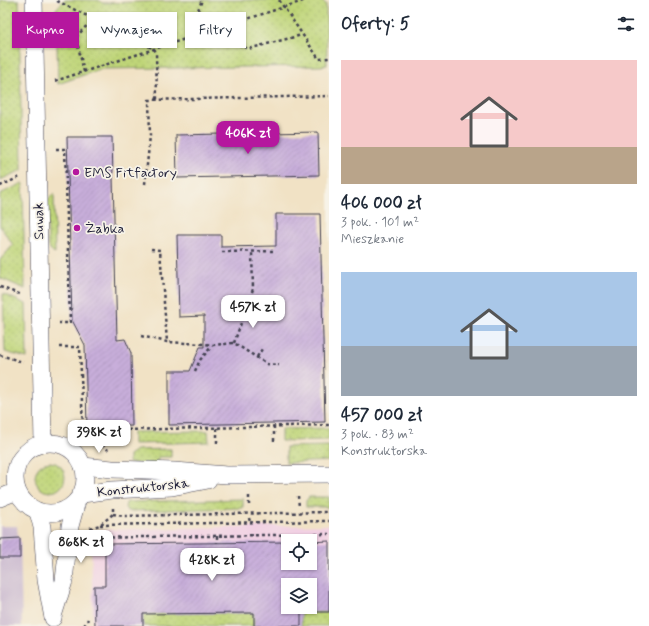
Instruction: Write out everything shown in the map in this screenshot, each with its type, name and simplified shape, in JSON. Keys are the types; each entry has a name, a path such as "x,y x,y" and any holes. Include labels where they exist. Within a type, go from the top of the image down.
{"street":[{"name":"Suwak","path":"34,0 43,443"},
{"path":"53,621 64,581 70,526 85,485 85,475 83,466 77,455 67,447 57,443 43,443 35,445 19,460 15,470 14,481 17,491 25,504 38,512 46,514 59,512 71,507 80,497"},
{"name":"Konstruktorska","path":"83,466 174,471 227,476 329,474"},
{"name":"Konstruktorska","path":"80,497 112,490 172,487 227,476"},
{"path":"0,498 17,491"},
{"path":"38,512 43,534 47,588 53,621"}],"path":[{"path":"197,12 202,0"},
{"path":"279,0 320,59 329,58"},
{"path":"246,19 306,0"},
{"path":"57,1 87,16"},
{"path":"84,72 76,37 87,25"},
{"path":"246,48 248,49 302,34"},
{"path":"55,81 185,39"},
{"path":"154,49 156,52 157,100"},
{"path":"145,184 150,136 149,100 329,96"},
{"path":"56,149 66,149 70,323 58,323"},
{"path":"0,186 26,175"},
{"path":"151,249 160,250 167,342"},
{"path":"222,252 276,251"},
{"path":"234,343 253,289 252,252"},
{"path":"0,287 28,298"},
{"path":"141,336 167,342 213,345 234,343 267,364 279,365"},
{"path":"195,371 200,360 213,345"},
{"path":"59,347 80,347 83,430"},
{"path":"256,357 262,348"},
{"path":"0,355 28,363"},
{"path":"122,430 329,425"},
{"path":"274,426 274,444"},
{"path":"217,428 217,445"},
{"path":"67,447 86,443"},
{"path":"249,496 249,508"},
{"path":"298,496 299,508"},
{"path":"100,525 113,514 113,504"},
{"path":"113,514 123,516 329,512"},
{"path":"249,518 250,522"},
{"path":"90,528 100,525 123,524 299,520 329,521"},
{"path":"87,538 329,534"},
{"path":"217,536 217,543"},
{"path":"84,626 88,619"}],"shaded area":[{"path":"329,525 329,626 93,626 91,530"},
{"path":"0,526 17,526 18,538 20,538 22,626 0,626"}],"green space":[{"path":"0,0 19,0 19,12 12,12 12,48 20,48 22,170 0,180"},
{"path":"64,0 99,0 102,3 209,0 321,0 326,4 327,65 101,69 58,84 57,48 79,48 79,12 56,12 56,9"},
{"path":"23,183 25,289 0,278 0,260 13,245 0,226 0,194"},
{"path":"54,193 55,254 48,247 47,201"},
{"path":"3,294 26,304 27,358 5,352"},
{"path":"329,428 329,440 281,441 281,429"},
{"path":"208,431 209,442 133,444 133,432"},
{"path":"329,446 329,461 286,463 286,447"},
{"path":"171,449 171,457 158,457 157,464 129,463 129,455 136,450"},
{"path":"50,462 61,466 65,477 61,488 50,492 39,488 35,477 39,466"},
{"path":"309,497 329,497 329,507 306,507 306,501"},
{"path":"243,499 243,508 128,511 125,508 126,503 128,502"},
{"path":"329,612 329,626 301,626 301,614"},
{"path":"254,613 254,626 143,626 143,614"}],"building":[{"path":"318,132 319,175 177,178 176,135"},
{"path":"67,137 112,137 117,340 125,339 131,353 132,426 87,427 85,345 72,320"},
{"path":"276,214 320,214 325,422 169,425 169,371 190,371 200,347 204,347 204,316 179,317 177,235 221,235 221,247 276,246"},
{"path":"20,538 20,558 0,558 0,539"},
{"path":"329,541 329,612 317,612 317,578 281,578 281,614 301,614 301,626 254,626 254,613 143,614 143,626 95,626 94,586 105,586 105,544 281,542 281,570 317,570 317,542"}],"place":[{"name":"EMS Fitfactory","path":"76,172"},
{"name":"Żabka","path":"77,228"}]}
